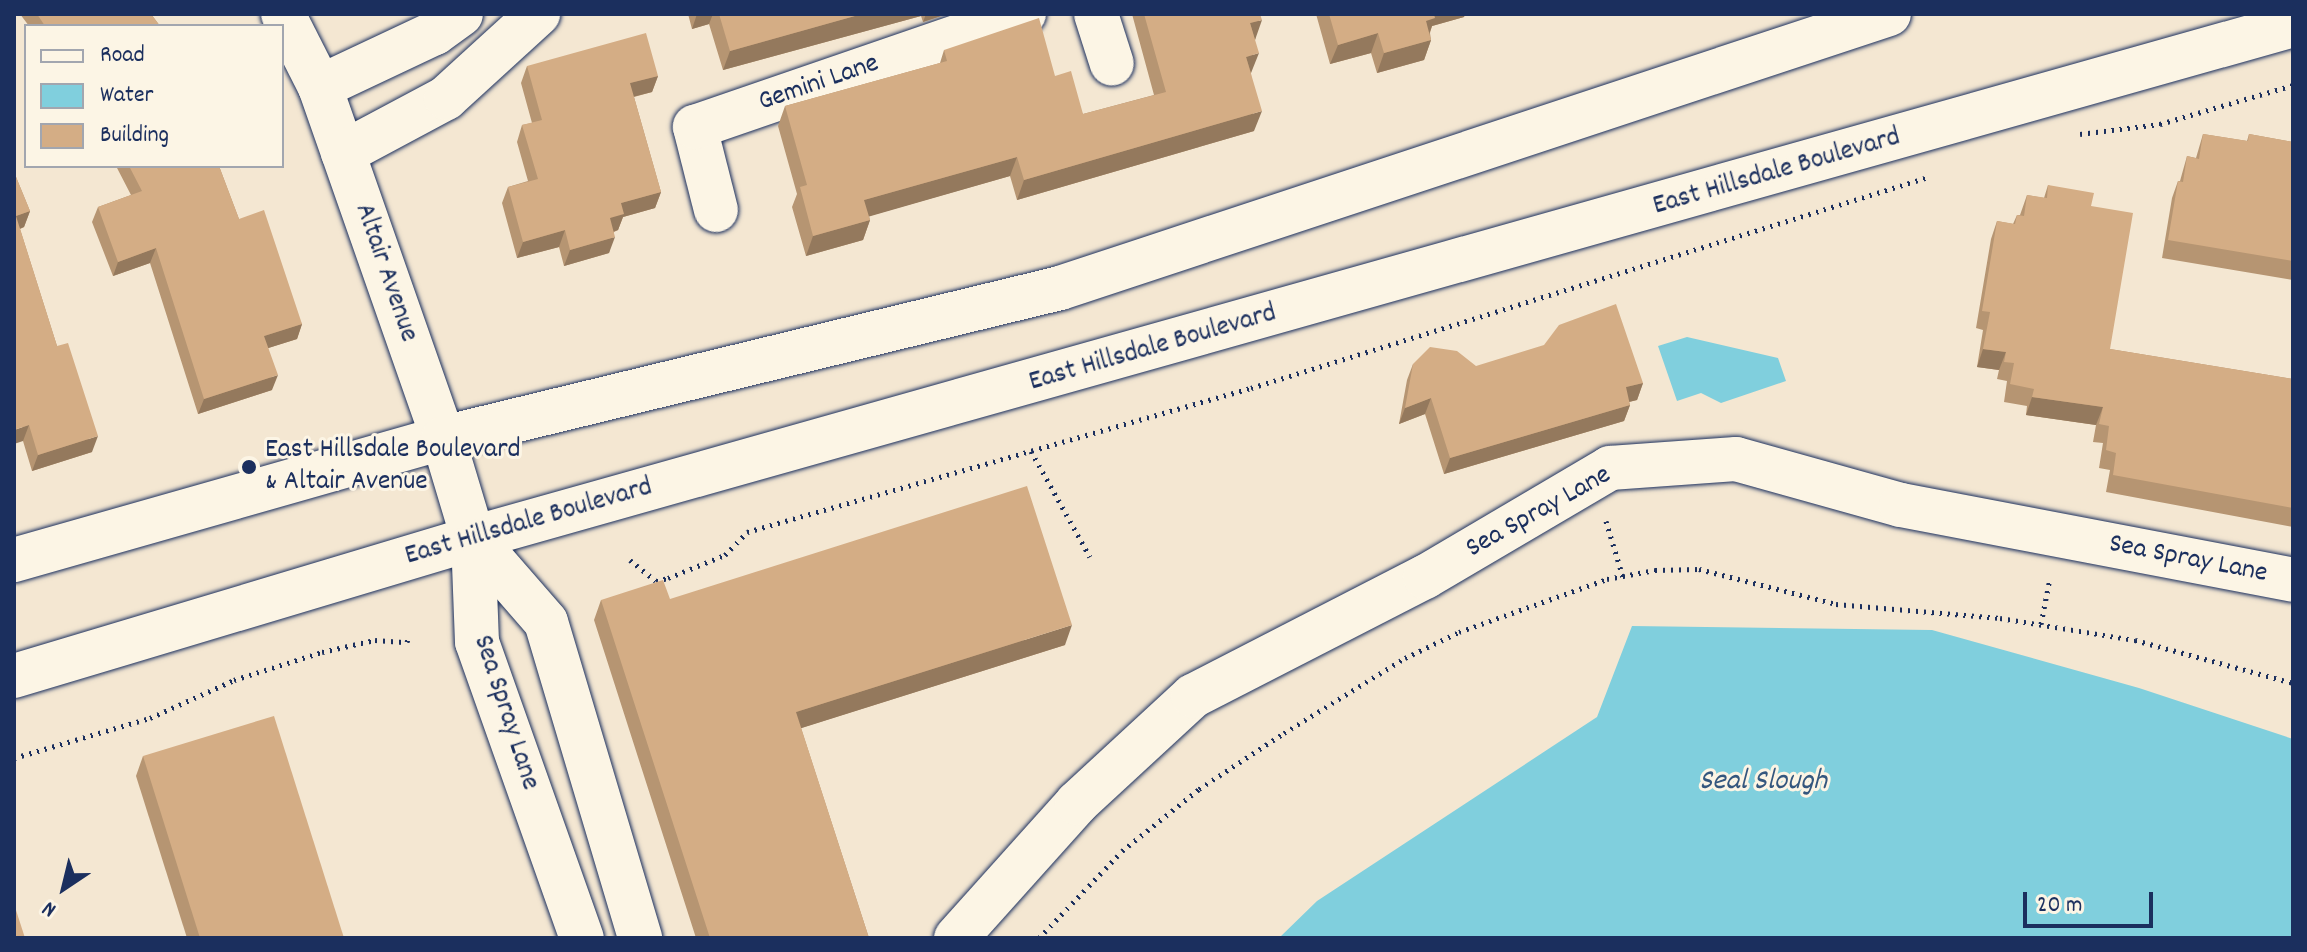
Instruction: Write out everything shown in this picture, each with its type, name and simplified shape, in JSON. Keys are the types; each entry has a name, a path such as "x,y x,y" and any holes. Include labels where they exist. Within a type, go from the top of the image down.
{"main road":[{"name":"Altair Avenue","path":"283,14 320,87 443,438 473,538"},
{"path":"320,87 435,33 461,14"},
{"path":"343,153 446,98 538,14"},
{"name":"Gemini Lane","path":"716,210 695,127 1024,14"},
{"path":"1096,14 1112,64"},
{"path":"14,560 443,438 1060,288 1889,14"},
{"name":"East Hillsdale Boulevard","path":"14,676 473,538 2293,25"},
{"name":"Sea Spray Lane","path":"956,938 1077,803 1193,696 1425,577 1610,468 1736,459 1901,505 2293,580"},
{"path":"473,538 546,622 637,926 581,936"},
{"name":"Sea Spray Lane","path":"473,538 477,642 581,936"}],"path":[{"path":"2076,135 2160,124 2293,85"},
{"path":"630,560 656,581 668,578 725,555 747,532 1251,388 1937,174"},
{"path":"1031,451 1090,557"},
{"path":"1611,536 1623,577"},
{"path":"1039,938 1122,851 1199,789 1405,658 1459,632 1623,577 1699,569 1836,604 2000,618 2135,640 2293,683"},
{"path":"14,758 150,718 234,680 322,652 375,640 407,642 409,636"}],"water":[{"path":"1687,337 1778,358 1786,381 1721,403 1701,393 1677,401 1658,346"},
{"name":"Seal Slough","path":"1632,626 1932,630 2139,688 2293,739 2293,938 1279,938 1317,901 1597,717"}],"building":[{"path":"37,14 151,14 158,24 44,24"},
{"path":"719,14 862,14 730,51"},
{"path":"1144,14 1260,14 1262,20 1250,23 1259,53 1246,57 1262,111 1024,180 1017,157 864,200 870,220 813,236 800,187 807,185 785,106 947,61 944,50 1039,18 1055,76 1071,71 1083,114 1166,92"},
{"path":"1329,14 1434,14 1435,18 1426,21 1431,40 1384,53 1378,33 1338,45"},
{"path":"646,33 658,76 630,83 661,192 621,203 624,214 610,218 615,237 570,250 565,230 523,242 508,187 538,179 522,125 542,120 527,66"},
{"path":"2203,134 2248,141 2249,134 2293,142 2293,261 2168,240 2178,181 2183,182 2187,156 2199,159"},
{"path":"130,168 220,168 239,219 264,210 302,324 264,336 278,375 204,399 156,248 118,262 98,207 142,191"},
{"path":"14,172 30,211 16,216 57,346 68,343 98,436 38,455 29,425 14,430"},
{"path":"2048,185 2094,193 2091,206 2133,213 2110,349 2293,379 2293,508 2113,475 2116,453 2106,450 2109,426 2099,424 2103,407 2032,397 2034,389 2010,384 2014,363 2004,362 2006,352 1983,349 1990,312 1982,311 1997,221 2015,224 2017,215 2024,216 2027,195 2047,198"},
{"path":"1616,304 1643,383 1626,387 1630,405 1450,458 1431,398 1405,408 1413,364 1430,347 1457,351 1476,366 1544,345 1559,325"},
{"path":"1027,486 1072,625 796,712 869,938 710,938 601,600 663,580 670,599"},
{"path":"274,716 344,938 200,938 143,756"},
{"path":"14,904 25,938 14,938"}],"place":[{"name":"East Hillsdale Boulevard & Altair Avenue","path":"249,467"}]}
